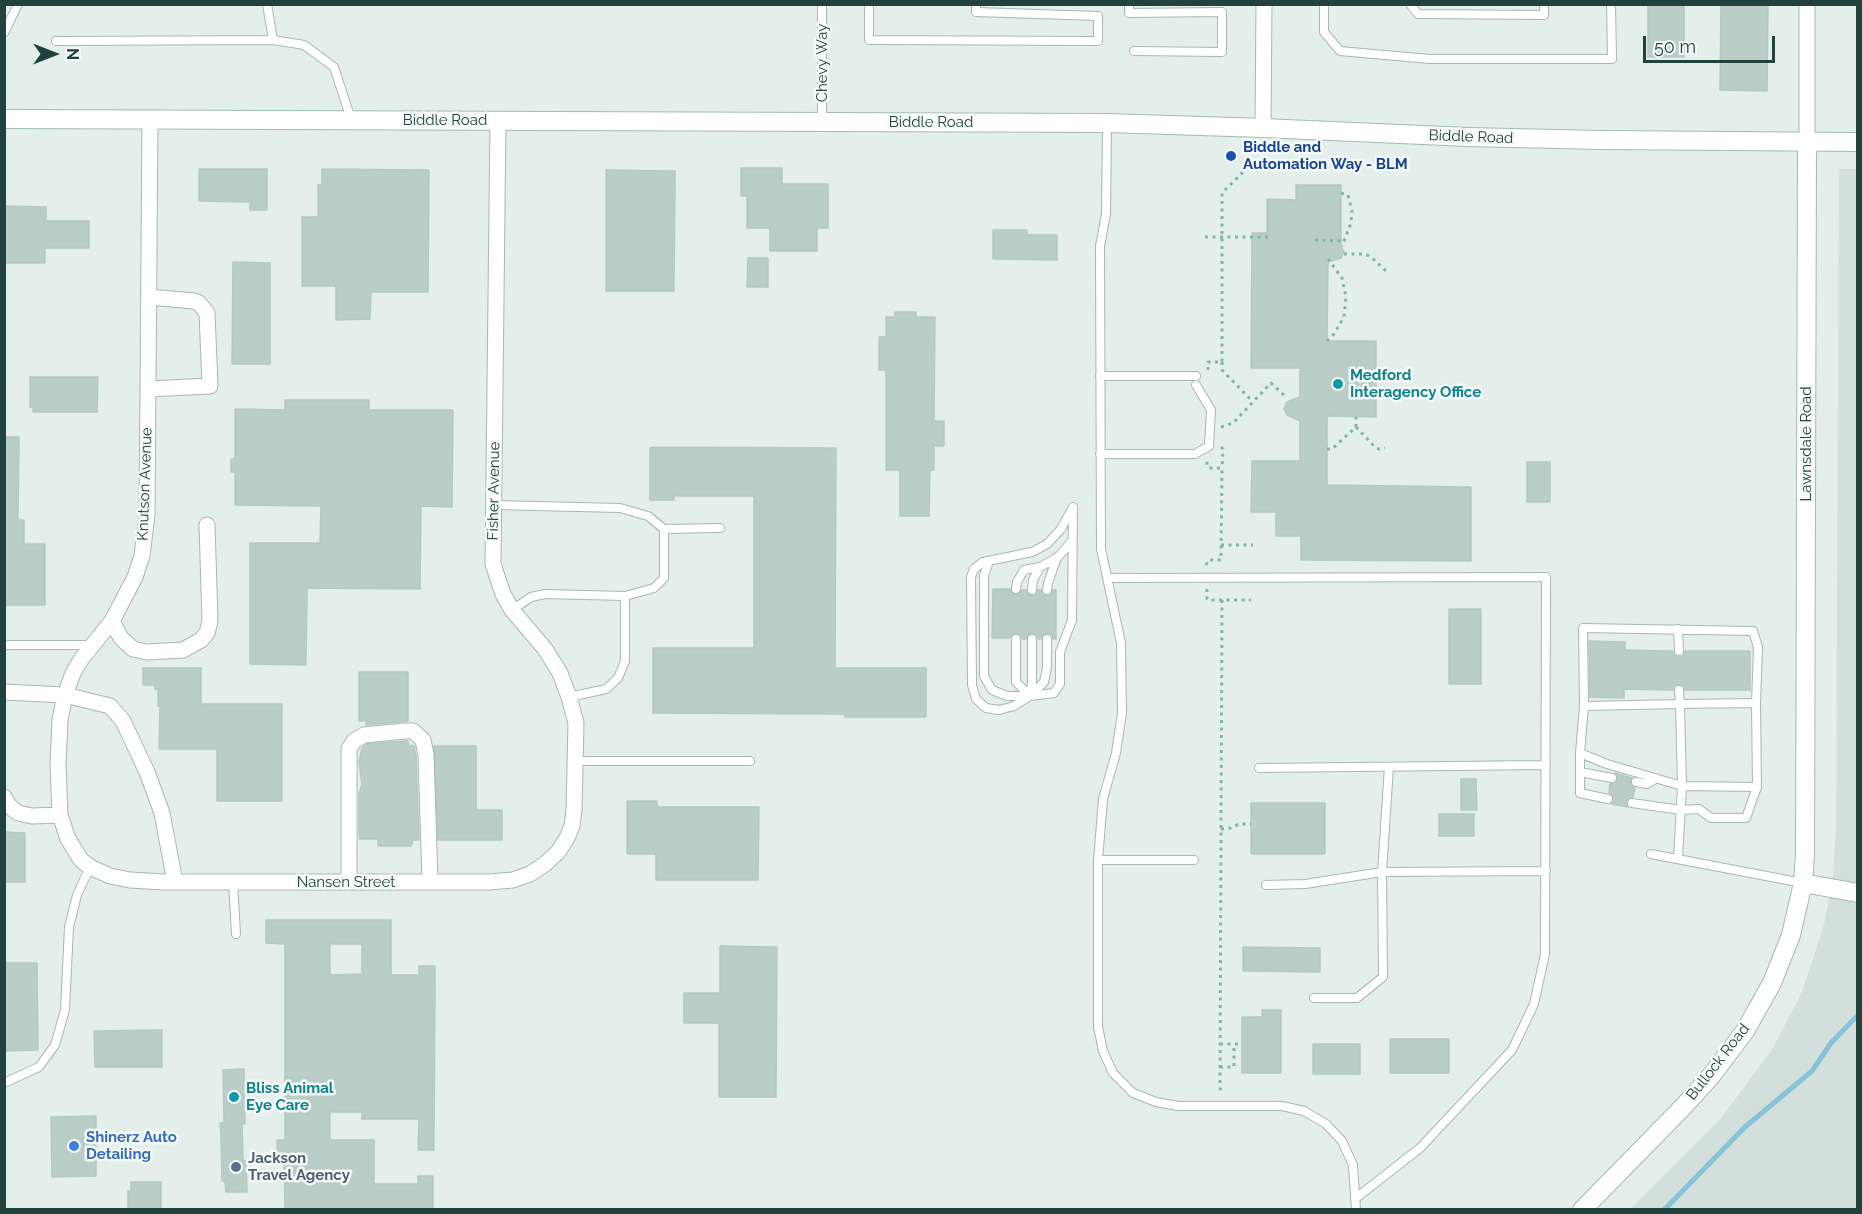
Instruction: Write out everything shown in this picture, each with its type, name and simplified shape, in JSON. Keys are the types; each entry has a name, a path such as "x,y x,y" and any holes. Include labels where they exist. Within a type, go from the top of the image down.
{"main road":[{"name":"Biddle Road","path":"4,119 1107,123 1502,138 1857,142"},
{"name":"Lawnsdale Road","path":"1803,884 1805,855 1807,142"},
{"path":"1803,884 1857,893"},
{"name":"Bullock Road","path":"1582,1209 1684,1106 1735,1045 1772,983 1791,935 1803,884"}],"street":[{"path":"1263,128 1264,4"},
{"name":"Lawnsdale Road","path":"1807,4 1807,142"},
{"name":"Knutson Avenue","path":"110,876 81,860 74,850 60,815 60,720 65,695 73,673 82,658 112,621 135,577 142,556 147,515 150,119"},
{"name":"Fisher Avenue","path":"498,120 494,564 503,594 512,610 544,649 560,673 576,723 574,810 572,826 567,838"},
{"path":"148,388 210,386 207,313 199,303 194,301 149,297"},
{"path":"112,621 121,638 133,649 147,652 183,650 201,640 207,633 210,621 207,525"},
{"path":"4,692 65,695 110,706 123,721 147,772 162,813 175,882"},
{"path":"349,882 349,749 354,741 364,735 405,731 413,731 423,740 426,755 430,882"},
{"path":"4,797 9,806 18,813 32,816 60,815"},
{"name":"Nansen Street","path":"110,876 130,880 175,882 513,880 530,874 545,864 558,852 567,838"}],"lane":[{"path":"4,33 18,4"},
{"path":"267,4 273,40"},
{"name":"Chevy Way","path":"822,4 822,122"},
{"path":"870,4 869,40 1098,41 1098,16 976,12 976,4"},
{"path":"1129,4 1129,13 1221,8 1222,52 1134,51"},
{"path":"1324,4 1324,32 1340,51 1430,59 1612,59 1611,4"},
{"path":"1410,4 1418,14 1532,15 1544,15 1544,4"},
{"path":"56,41 273,40 304,45 334,67 351,120"},
{"path":"1107,123 1106,214 1100,246 1101,549 1121,643 1122,713 1116,753 1103,799 1098,860 1098,1027 1103,1051 1113,1073 1133,1093 1156,1102 1178,1106 1282,1106 1304,1111 1326,1124 1342,1141 1353,1165 1356,1209"},
{"path":"1100,376 1196,376"},
{"path":"1100,454 1196,454 1209,446 1211,410 1196,386"},
{"path":"494,505 620,508 648,516 664,529 720,528"},
{"path":"989,561 984,576 984,676 992,690 1007,696 1029,696 1054,693 1060,684 1060,652 1072,620 1073,507 1061,529 1047,544 1032,552 983,562 974,569 971,578 972,685 976,699 986,708 999,710 1014,706 1029,696 1044,682 1047,667 1047,639"},
{"path":"512,610 531,597 545,594 626,596 654,588 664,578 664,529"},
{"path":"1016,590 1017,582 1024,570 1040,567 1058,557 1072,541"},
{"path":"1047,590 1058,557"},
{"path":"1032,590 1033,580 1040,567"},
{"path":"1107,578 1546,577 1545,954 1534,1004 1512,1050 1420,1148 1356,1198"},
{"path":"569,697 606,689 618,678 625,661 626,596"},
{"path":"1608,799 1580,794 1580,753 1584,706 1583,628 1753,631 1758,647 1757,787 1746,818 1711,818 1699,809 1681,810 1632,802"},
{"path":"1678,629 1679,651"},
{"path":"1016,639 1016,682 1029,696"},
{"path":"1029,696 1032,683 1032,639"},
{"path":"4,645 92,645"},
{"path":"1678,859 1682,786 1679,690"},
{"path":"1584,706 1756,703"},
{"path":"1580,753 1682,786 1757,787"},
{"path":"575,761 750,761"},
{"path":"1258,768 1546,765"},
{"path":"1314,998 1357,998 1383,976 1382,872 1389,767"},
{"path":"1580,772 1612,778"},
{"path":"1636,782 1647,784 1655,779"},
{"path":"1651,854 1803,884"},
{"path":"1098,860 1194,860"},
{"path":"4,1083 39,1067 55,1045 64,1010 69,927 77,895 90,867"},
{"path":"1266,885 1305,884 1382,872 1546,871"},
{"path":"233,882 236,934"}],"path":[{"path":"1251,157 1250,165 1222,193 1222,370 1253,402"},
{"path":"1315,240 1339,240 1343,244 1351,224 1352,211 1348,195 1341,193"},
{"path":"1205,237 1270,237"},
{"path":"1344,254 1370,256 1385,270 1390,271"},
{"path":"1327,341 1344,317 1346,297 1342,278 1328,259"},
{"path":"1208,372 1208,362 1222,362"},
{"path":"1217,428 1233,423 1271,383 1286,398"},
{"path":"1356,417 1356,427 1375,447 1385,448"},
{"path":"1327,449 1332,449 1356,427"},
{"path":"1206,567 1208,560 1221,560 1223,449 1216,447"},
{"path":"1207,459 1209,468 1222,468"},
{"path":"1221,545 1253,545"},
{"path":"1207,588 1208,600 1251,600"},
{"path":"1222,600 1220,1088 1224,1094"},
{"path":"1221,829 1239,824 1251,824"},
{"path":"1220,1044 1242,1044"},
{"path":"1220,1067 1234,1067 1234,1044"}],"shaded area":[{"path":"1839,169 1857,169 1857,1209 1629,1210 1722,1117 1773,1048 1802,992 1824,925 1833,876 1836,829"}],"building":[{"path":"1648,4 1684,4 1684,57 1648,57"},
{"path":"1721,4 1768,4 1767,91 1720,90"},
{"path":"741,168 782,168 782,184 828,184 828,228 817,228 817,251 770,251 770,228 747,228 747,196 741,196"},
{"path":"199,169 267,169 267,210 250,210 250,202 199,201"},
{"path":"322,169 429,170 428,292 371,292 370,319 336,320 336,286 302,286 302,217 318,217 318,185 322,185"},
{"path":"606,170 675,171 674,291 606,291"},
{"name":"Medford Interagency Office","path":"1296,185 1341,185 1341,245 1344,252 1341,258 1328,262 1327,341 1376,341 1376,417 1327,416 1327,485 1471,487 1471,561 1301,560 1301,536 1276,536 1276,512 1251,512 1252,461 1300,461 1300,421 1287,415 1284,409 1287,402 1300,397 1300,368 1251,368 1252,233 1267,233 1267,199 1296,200"},
{"path":"4,206 46,207 46,221 89,221 89,248 45,248 45,263 4,263"},
{"path":"993,230 1027,230 1027,235 1057,235 1057,260 993,259"},
{"path":"748,258 768,258 768,287 747,287"},
{"path":"233,262 270,263 270,364 232,364"},
{"path":"895,312 916,312 916,317 935,317 934,421 944,421 944,446 934,446 934,470 930,470 929,516 900,516 900,470 886,470 886,370 879,370 879,337 886,337 886,317 895,317"},
{"path":"30,377 98,377 97,412 33,412 33,407 30,407"},
{"path":"285,400 369,400 369,410 453,410 452,507 421,506 420,589 307,588 306,665 250,664 250,543 320,543 321,506 235,505 235,472 231,472 231,459 235,459 235,409 285,410"},
{"path":"4,437 19,437 18,520 24,520 24,544 45,544 45,605 4,605"},
{"path":"650,448 836,448 835,668 926,668 926,717 845,717 845,714 653,713 653,648 754,648 754,496 674,496 674,500 650,500"},
{"path":"1527,462 1550,462 1550,502 1527,502"},
{"path":"993,589 1010,589 1016,595 1026,590 1032,596 1038,590 1047,596 1056,590 1056,639 1048,633 1044,634 1041,639 1033,633 1029,634 1026,639 1022,639 1017,633 1010,638 992,638"},
{"path":"1449,609 1481,609 1481,684 1449,684"},
{"path":"1589,641 1625,642 1625,650 1673,651 1674,655 1679,657 1683,656 1685,651 1750,651 1750,690 1685,690 1684,686 1679,684 1675,685 1673,690 1624,689 1624,698 1590,697"},
{"path":"143,668 201,668 201,704 282,704 282,801 217,801 217,749 159,749 158,689 155,689 155,685 143,685"},
{"path":"359,672 408,672 408,721 366,725 367,721 359,721"},
{"path":"408,741 408,745 414,746 416,756 419,840 413,840 411,846 378,846 378,839 360,839 359,834 359,794 362,785 359,762 362,748 367,744"},
{"path":"434,746 476,746 476,810 502,810 502,840 438,840"},
{"path":"1615,773 1632,778 1630,783 1635,788 1633,797 1626,802 1628,807 1611,804 1614,800 1609,793 1610,784 1618,779"},
{"path":"1461,779 1476,779 1477,810 1461,810"},
{"path":"627,801 657,801 657,807 759,807 758,880 656,880 656,854 627,854"},
{"path":"1251,803 1325,803 1325,854 1251,854"},
{"path":"1439,814 1474,814 1474,836 1439,836"},
{"path":"4,832 25,833 25,882 4,882"},
{"path":"266,920 391,920 391,975 419,975 419,966 435,966 434,1150 418,1150 419,1119 362,1119 362,1112 330,1112 330,1140 374,1140 374,1184 418,1184 418,1176 433,1176 433,1209 285,1209 284,1160 277,1160 277,1140 285,1140 285,944 266,943","holes":["330,944 362,944 362,974 330,975"]},
{"path":"720,946 777,947 776,1097 719,1097 719,1023 684,1023 684,993 720,993"},
{"path":"1243,947 1320,948 1320,972 1243,971"},
{"path":"4,963 37,963 38,1050 4,1051"},
{"path":"1262,1010 1281,1010 1281,1073 1242,1073 1242,1017 1262,1017"},
{"path":"162,1030 162,1067 95,1067 94,1031"},
{"path":"1390,1039 1449,1039 1449,1073 1390,1073"},
{"path":"1313,1044 1360,1044 1360,1074 1313,1074"},
{"name":"Bliss Animal Eye Care","path":"244,1069 245,1124 242,1124 247,1192 226,1192 225,1181 222,1181 220,1123 224,1123 223,1070"},
{"name":"Shinerz Auto Detailing","path":"96,1116 96,1176 52,1177 51,1117"},
{"path":"131,1182 161,1182 161,1209 128,1208 128,1191 131,1191"}],"waterway":[{"path":"1664,1210 1745,1127 1812,1071 1831,1043 1858,1015"}],"place":[{"name":"Biddle and Automation Way - BLM","path":"1231,156"},
{"name":"Medford Interagency Office","path":"1338,384"},
{"name":"Bliss Animal Eye Care","path":"234,1097"},
{"name":"Shinerz Auto Detailing","path":"74,1146"},
{"name":"Jackson Travel Agency","path":"236,1167"}]}
